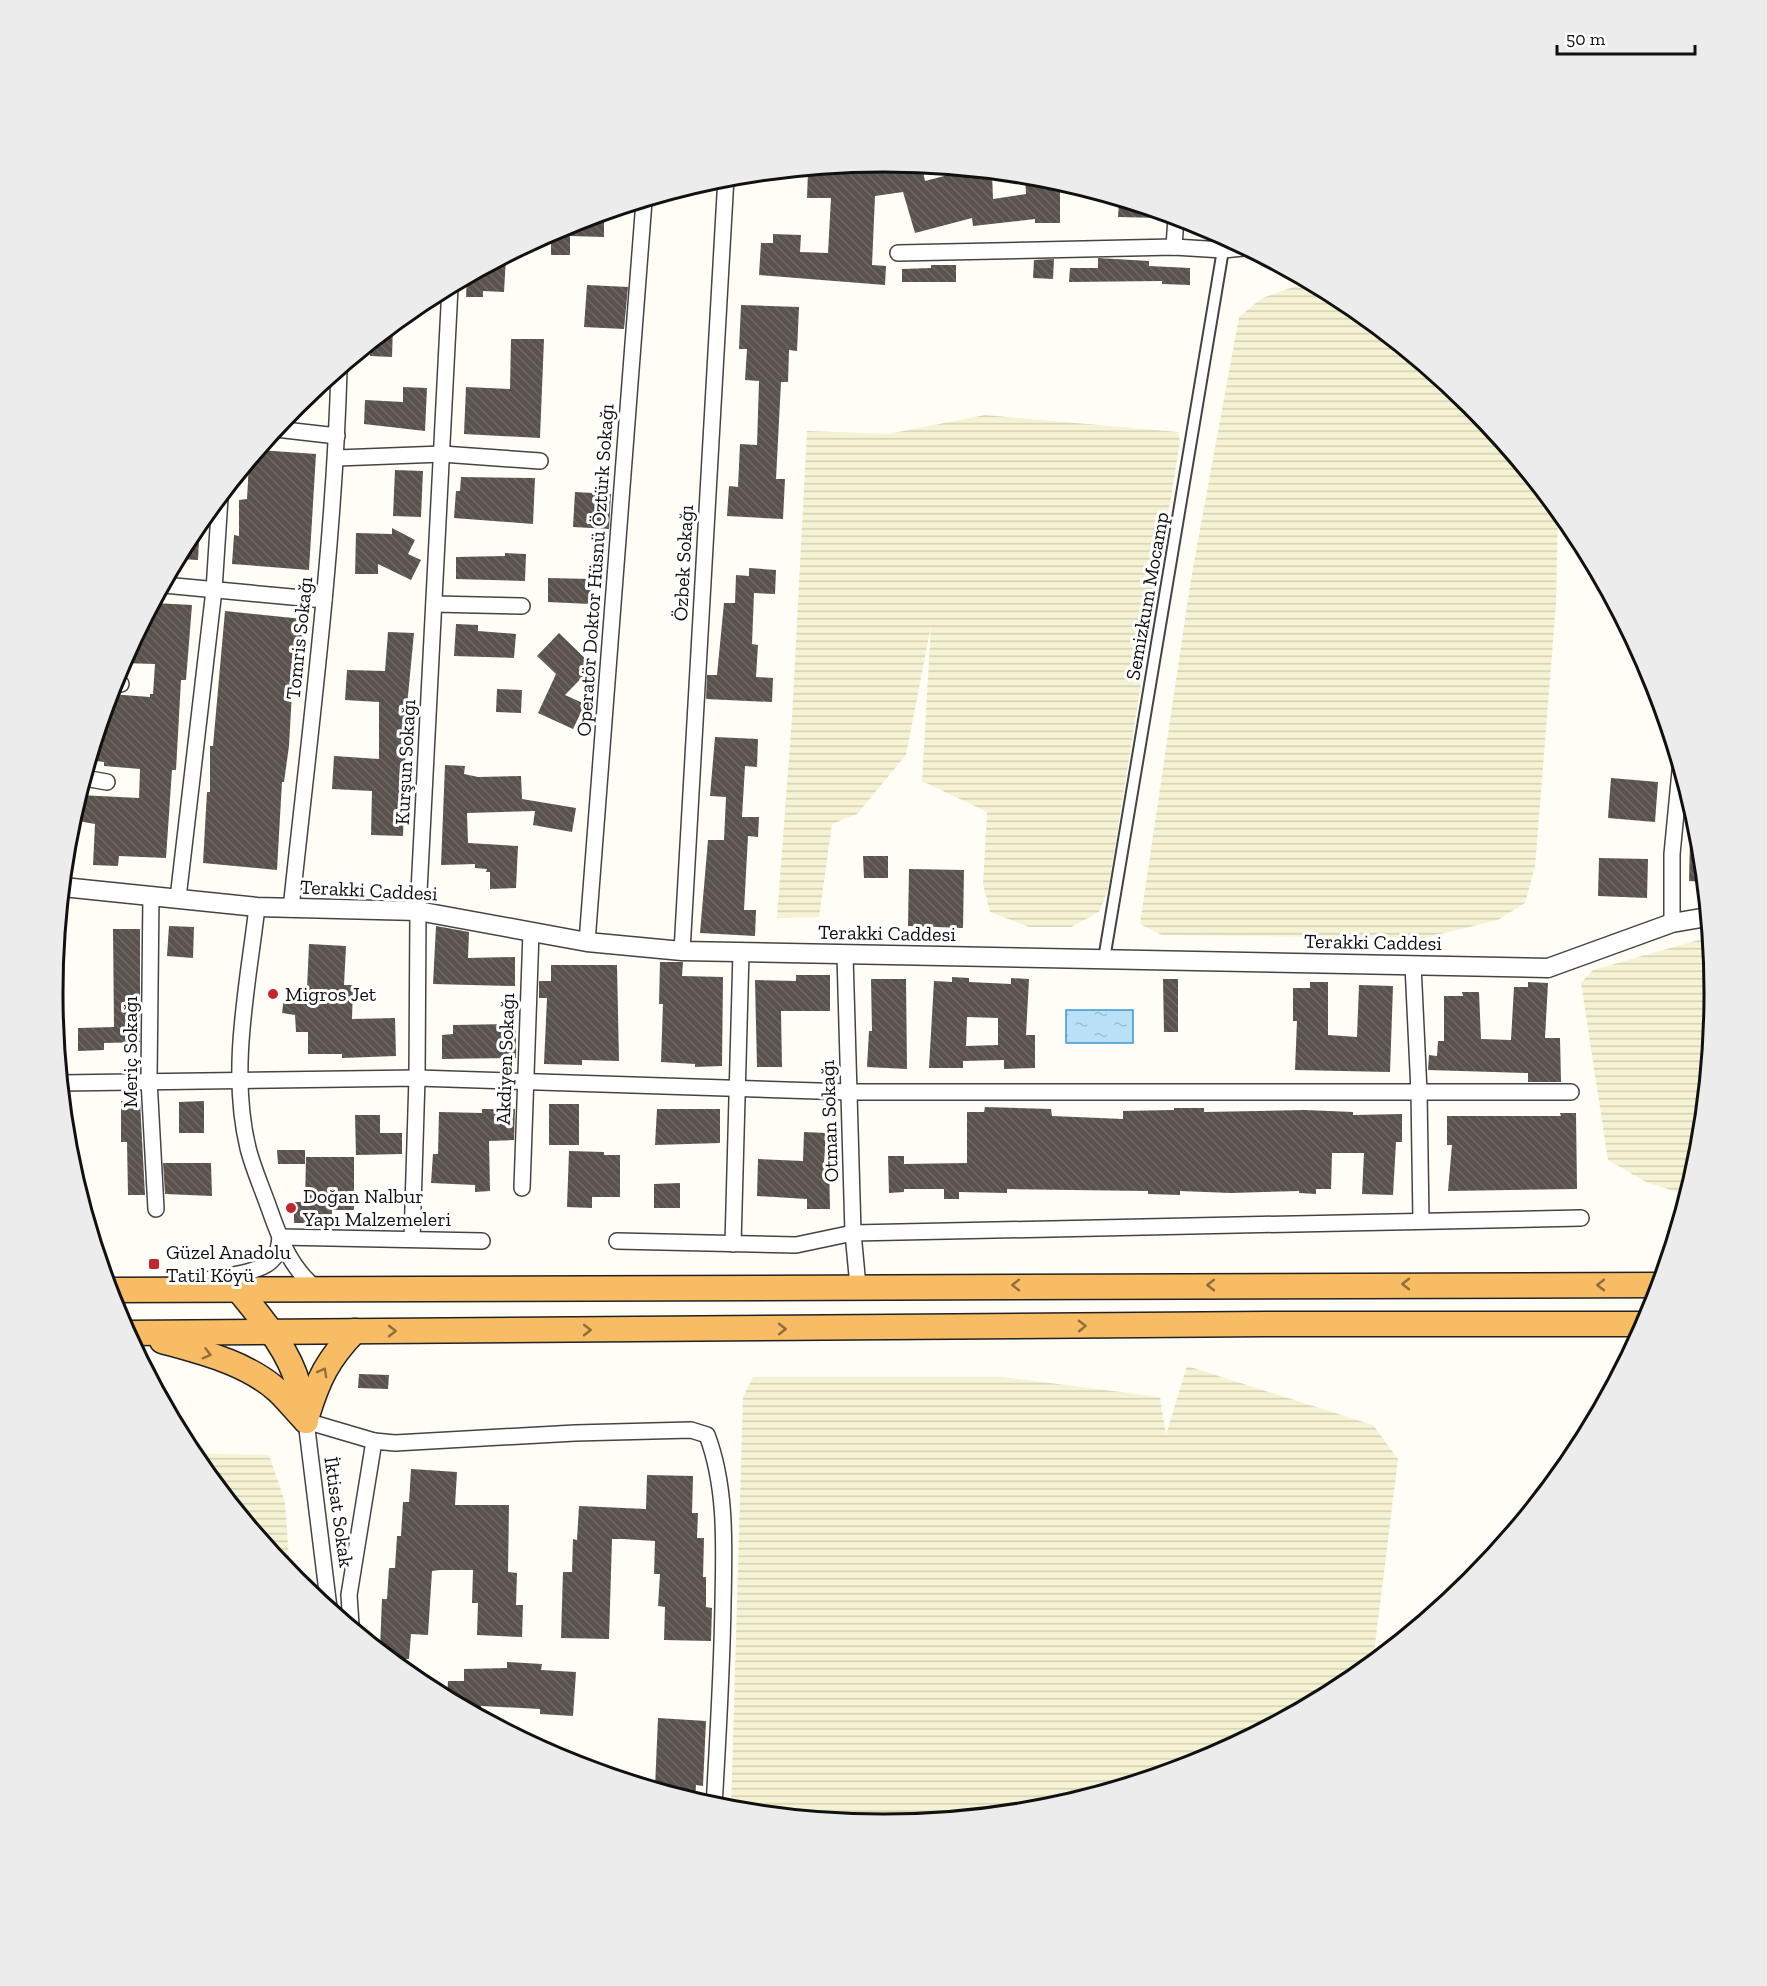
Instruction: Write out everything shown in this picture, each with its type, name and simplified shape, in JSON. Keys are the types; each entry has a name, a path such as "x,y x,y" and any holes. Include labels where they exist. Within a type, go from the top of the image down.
{"highway":[{"path":"119,1290 1650,1285"},
{"path":"237,1288 271,1332 298,1383 306,1421"},
{"path":"137,1333 1634,1324"},
{"path":"306,1421 316,1384 327,1364 355,1331"},
{"path":"138,1336 221,1358 277,1389 306,1421"}],"street":[{"name":"Özbek Sokağı","path":"682,951 725,188"},
{"name":"Operatör Doktor Hüsnü Öztürk Sokağı","path":"587,942 643,209"},
{"path":"1174,247 1175,227"},
{"path":"898,253 1218,244"},
{"name":"Semizkum Mocamp","path":"1104,959 1224,247"},
{"name":"Kurşun Sokağı","path":"412,1239 417,1078 418,911 450,297"},
{"name":"Tomris Sokağı","path":"291,909 324,600 336,458 339,380"},
{"path":"287,430 337,436"},
{"path":"336,458 442,454 540,461"},
{"path":"178,898 214,590 219,513"},
{"path":"172,586 324,600"},
{"path":"434,604 522,606"},
{"path":"92,779 107,782"},
{"path":"1672,923 1672,854 1678,790"},
{"name":"Terakki Caddesi","path":"70,888 257,907 418,911 587,942 682,951 1548,968 1672,923 1700,918"},
{"name":"Meriç Sokağı","path":"151,895 149,1080 156,1209"},
{"path":"257,907 242,1037 242,1081 248,1148 280,1237 296,1270 317,1289"},
{"name":"Akdiyen Sokağı","path":"522,1188 531,932"},
{"path":"733,1244 741,952"},
{"name":"Otman Sokağı","path":"845,954 853,1233 858,1286"},
{"path":"1413,965 1419,1092 1421,1221"},
{"path":"68,1083 417,1078 849,1092 1571,1092"},
{"path":"617,1241 796,1245 853,1233 1581,1218"},
{"path":"280,1237 482,1241"},
{"path":"163,1289 247,1272 272,1262 278,1253 280,1237"},
{"path":"306,1421 374,1441 395,1443 575,1433 691,1430 707,1435 715,1457 725,1536 722,1678 715,1796"},
{"name":"İktisat Sokak","path":"306,1421 327,1596"},
{"path":"350,1616 349,1595 374,1441"}],"shaded area":[{"path":"1299,285 1383,342 1464,413 1500,452 1558,526 1556,604 1535,867 1525,903 1498,920 1424,938 1162,935 1140,924 1191,579 1239,317 1262,298"},
{"path":"985,415 1178,432 1180,441 1108,890 1099,912 1071,927 1029,927 990,912 983,884 987,812 922,781 931,626 906,755 857,814 832,824 819,917 777,918 792,718 807,431 888,434"},
{"path":"1702,939 1704,993 1702,1047 1697,1100 1679,1192 1646,1182 1608,1160 1581,983 1593,970"},
{"path":"1187,1366 1373,1425 1398,1459 1374,1650 1294,1704 1246,1729 1147,1770 1096,1786 1044,1798 991,1806 937,1812 884,1814 830,1812 731,1799 743,1397 753,1377 1002,1377 1160,1397 1166,1435"},
{"path":"204,1453 269,1455 285,1502 289,1558 267,1534"}],"water":[{"path":"1066,1010 1133,1010 1133,1043 1066,1043"}],"building":[{"path":"923,173 925,181 947,175 992,180 993,199 1026,194 1026,185 1060,192 1060,223 1035,223 1035,219 973,226 972,218 915,233 903,192 875,196 872,265 886,266 885,285 759,275 761,243 773,243 773,234 801,235 800,252 828,253 831,198 807,198 808,176"},
{"path":"1119,207 1152,218 1118,217"},
{"path":"604,222 604,237 570,236 570,255 551,255 551,244"},
{"path":"1098,258 1149,261 1149,266 1190,268 1190,285 1162,284 1162,281 1069,282 1070,268 1098,268"},
{"path":"1054,259 1053,279 1033,278 1034,260"},
{"path":"506,265 504,292 483,291 483,297 466,297 467,286"},
{"path":"931,265 956,265 956,282 902,282 902,269 931,268"},
{"path":"587,285 628,287 624,329 584,327"},
{"path":"741,305 799,307 797,351 789,350 788,382 781,382 776,479 785,479 783,519 727,516 729,486 738,487 740,444 757,445 759,381 745,380 747,349 739,349"},
{"path":"393,336 392,357 370,356 370,353"},
{"path":"511,339 544,339 540,438 464,434 466,387 510,389"},
{"path":"403,387 427,388 425,431 364,424 365,400 403,402"},
{"path":"268,451 316,454 309,570 232,564 234,535 239,536 239,500 247,499 248,475"},
{"path":"395,470 423,471 421,517 393,516"},
{"path":"461,477 535,478 533,524 454,518 456,491 460,491"},
{"path":"575,492 611,494 609,529 573,527"},
{"path":"392,528 415,540 408,554 421,560 411,580 378,564 378,574 355,574 356,533 392,534"},
{"path":"199,540 198,560 187,559"},
{"path":"505,553 526,554 525,581 456,579 456,557 505,556"},
{"path":"749,568 776,570 775,594 754,593 752,644 758,645 756,677 773,678 772,702 706,699 707,675 717,675 724,603 735,603 736,575 749,576"},
{"path":"548,578 591,579 590,604 548,602"},
{"path":"162,603 192,605 186,680 181,680 176,770 172,770 166,858 119,856 118,866 93,865 95,824 82,822 88,795 139,798 140,769 104,766 104,762 97,761 107,729 119,695 150,697 150,694 153,694 155,664 132,663"},
{"path":"225,611 303,619 301,648 298,647 295,692 292,692 289,746 284,782 282,782 277,870 203,863 207,792 210,792 210,746 213,746"},
{"path":"456,624 478,625 478,631 516,634 514,658 454,656"},
{"path":"388,632 414,633 407,706 403,836 371,835 372,791 332,789 334,756 379,759 379,702 345,700 347,670 385,671"},
{"path":"559,633 593,666 565,695 585,704 573,729 538,713 556,674 537,656"},
{"path":"497,689 522,690 521,713 496,712"},
{"path":"715,737 758,739 757,767 745,766 742,817 759,817 758,837 748,836 744,910 756,910 755,936 700,933 708,840 724,840 726,797 710,796"},
{"path":"445,765 465,766 464,774 478,777 521,776 522,799 576,808 572,832 533,825 535,811 467,813 468,843 518,846 516,888 490,889 490,872 486,872 487,869 475,868 475,864 441,865"},
{"path":"1611,778 1658,782 1655,822 1608,818"},
{"path":"1690,844 1696,881 1689,881"},
{"path":"863,856 888,856 888,878 864,878"},
{"path":"1599,858 1648,859 1647,898 1598,896"},
{"path":"909,869 964,870 963,928 908,926"},
{"path":"169,926 194,927 193,958 167,956"},
{"path":"436,926 469,932 468,958 515,957 515,986 433,984"},
{"path":"113,929 140,929 140,1042 104,1043 104,1050 78,1051 78,1028 114,1027"},
{"path":"309,944 346,946 344,985 353,985 352,1019 395,1018 396,1056 342,1058 342,1054 308,1054 308,1032 296,1032 295,1015 282,1013 284,997 295,998 294,990 307,989"},
{"path":"660,962 683,962 682,976 723,977 722,1066 695,1067 695,1064 661,1062 663,1004 659,1004"},
{"path":"551,965 617,965 619,1061 582,1060 582,1065 544,1064 547,998 539,998 539,981 551,981"},
{"path":"796,975 830,975 830,1011 781,1011 782,1067 757,1067 755,980 796,981"},
{"path":"952,977 969,978 969,982 1011,984 1011,978 1029,979 1026,1035 1035,1035 1035,1068 1004,1069 1004,1060 963,1061 963,1068 929,1068 934,981 952,982","holes":["967,1017 998,1018 998,1045 966,1046"]},
{"path":"871,979 906,979 907,1069 867,1067 869,1031 872,1031"},
{"path":"1163,979 1178,979 1178,1032 1164,1032"},
{"path":"1310,982 1328,982 1328,1035 1357,1037 1359,985 1393,986 1390,1072 1295,1070 1297,1021 1293,1021 1293,988 1310,988"},
{"path":"1528,982 1548,983 1545,1038 1560,1038 1561,1082 1528,1082 1528,1073 1428,1070 1429,1055 1437,1056 1438,1041 1444,1041 1444,996 1463,996 1462,992 1479,992 1481,1039 1511,1040 1514,987 1528,987"},
{"path":"516,1024 516,1058 442,1059 442,1035 453,1034 453,1025"},
{"path":"121,1101 140,1101 145,1195 128,1195 127,1142 121,1142"},
{"path":"204,1101 204,1133 179,1133 179,1102"},
{"path":"549,1104 579,1104 579,1145 549,1145"},
{"path":"985,1107 1051,1109 1052,1116 1123,1119 1123,1111 1174,1110 1174,1108 1204,1108 1204,1112 1304,1110 1353,1112 1353,1115 1402,1114 1402,1142 1396,1142 1393,1195 1362,1194 1364,1153 1332,1153 1331,1189 1316,1189 1316,1194 1299,1193 1299,1191 1231,1193 1180,1191 1180,1195 1148,1194 1148,1191 1007,1189 1007,1193 959,1192 959,1199 944,1199 944,1189 904,1189 904,1192 889,1193 888,1156 904,1156 904,1164 967,1163 967,1112 984,1112"},
{"path":"482,1109 515,1109 514,1140 489,1141 490,1191 475,1192 475,1185 431,1183 433,1154 438,1154 439,1112 482,1113"},
{"path":"657,1109 720,1109 720,1143 655,1145"},
{"path":"1560,1113 1576,1113 1577,1189 1448,1191 1452,1145 1447,1145 1447,1116 1561,1116"},
{"path":"355,1115 380,1115 380,1133 402,1133 402,1154 356,1155"},
{"path":"804,1132 826,1133 824,1163 829,1163 830,1209 807,1209 807,1199 757,1196 758,1159 803,1161"},
{"path":"277,1150 305,1150 305,1164 278,1164"},
{"path":"569,1151 620,1155 620,1197 592,1197 592,1208 567,1207"},
{"path":"306,1157 354,1157 354,1210 332,1210 332,1223 294,1223 294,1202 305,1202"},
{"path":"163,1163 211,1163 212,1196 165,1194"},
{"path":"680,1183 680,1208 654,1208 654,1184"},
{"path":"359,1374 389,1375 388,1389 358,1388"},
{"path":"411,1469 457,1472 455,1505 509,1505 508,1572 517,1573 516,1605 523,1605 522,1637 477,1635 478,1603 472,1603 473,1570 440,1570 432,1571 428,1635 411,1634 409,1659 405,1659 380,1641 382,1599 387,1599 389,1568 395,1568 397,1536 401,1536 403,1502 409,1502"},
{"path":"647,1475 693,1476 692,1513 698,1513 697,1538 704,1538 703,1577 706,1577 706,1607 712,1608 711,1641 664,1640 665,1607 658,1606 660,1574 654,1574 655,1541 623,1539 612,1539 609,1639 561,1638 563,1572 572,1572 573,1539 577,1540 579,1506 646,1509"},
{"path":"507,1662 542,1664 541,1670 576,1672 573,1716 540,1714 540,1709 481,1706 481,1708 448,1688 448,1681 464,1681 464,1669 507,1668"},
{"path":"658,1718 706,1721 703,1786 696,1785 696,1792 655,1781"}],"place":[{"name":"Migros Jet","path":"273,994"},
{"name":"Doğan Nalbur Yapı Malzemeleri","path":"291,1208"},
{"name":"Güzel Anadolu Tatil Köyü","path":"154,1264"}]}
